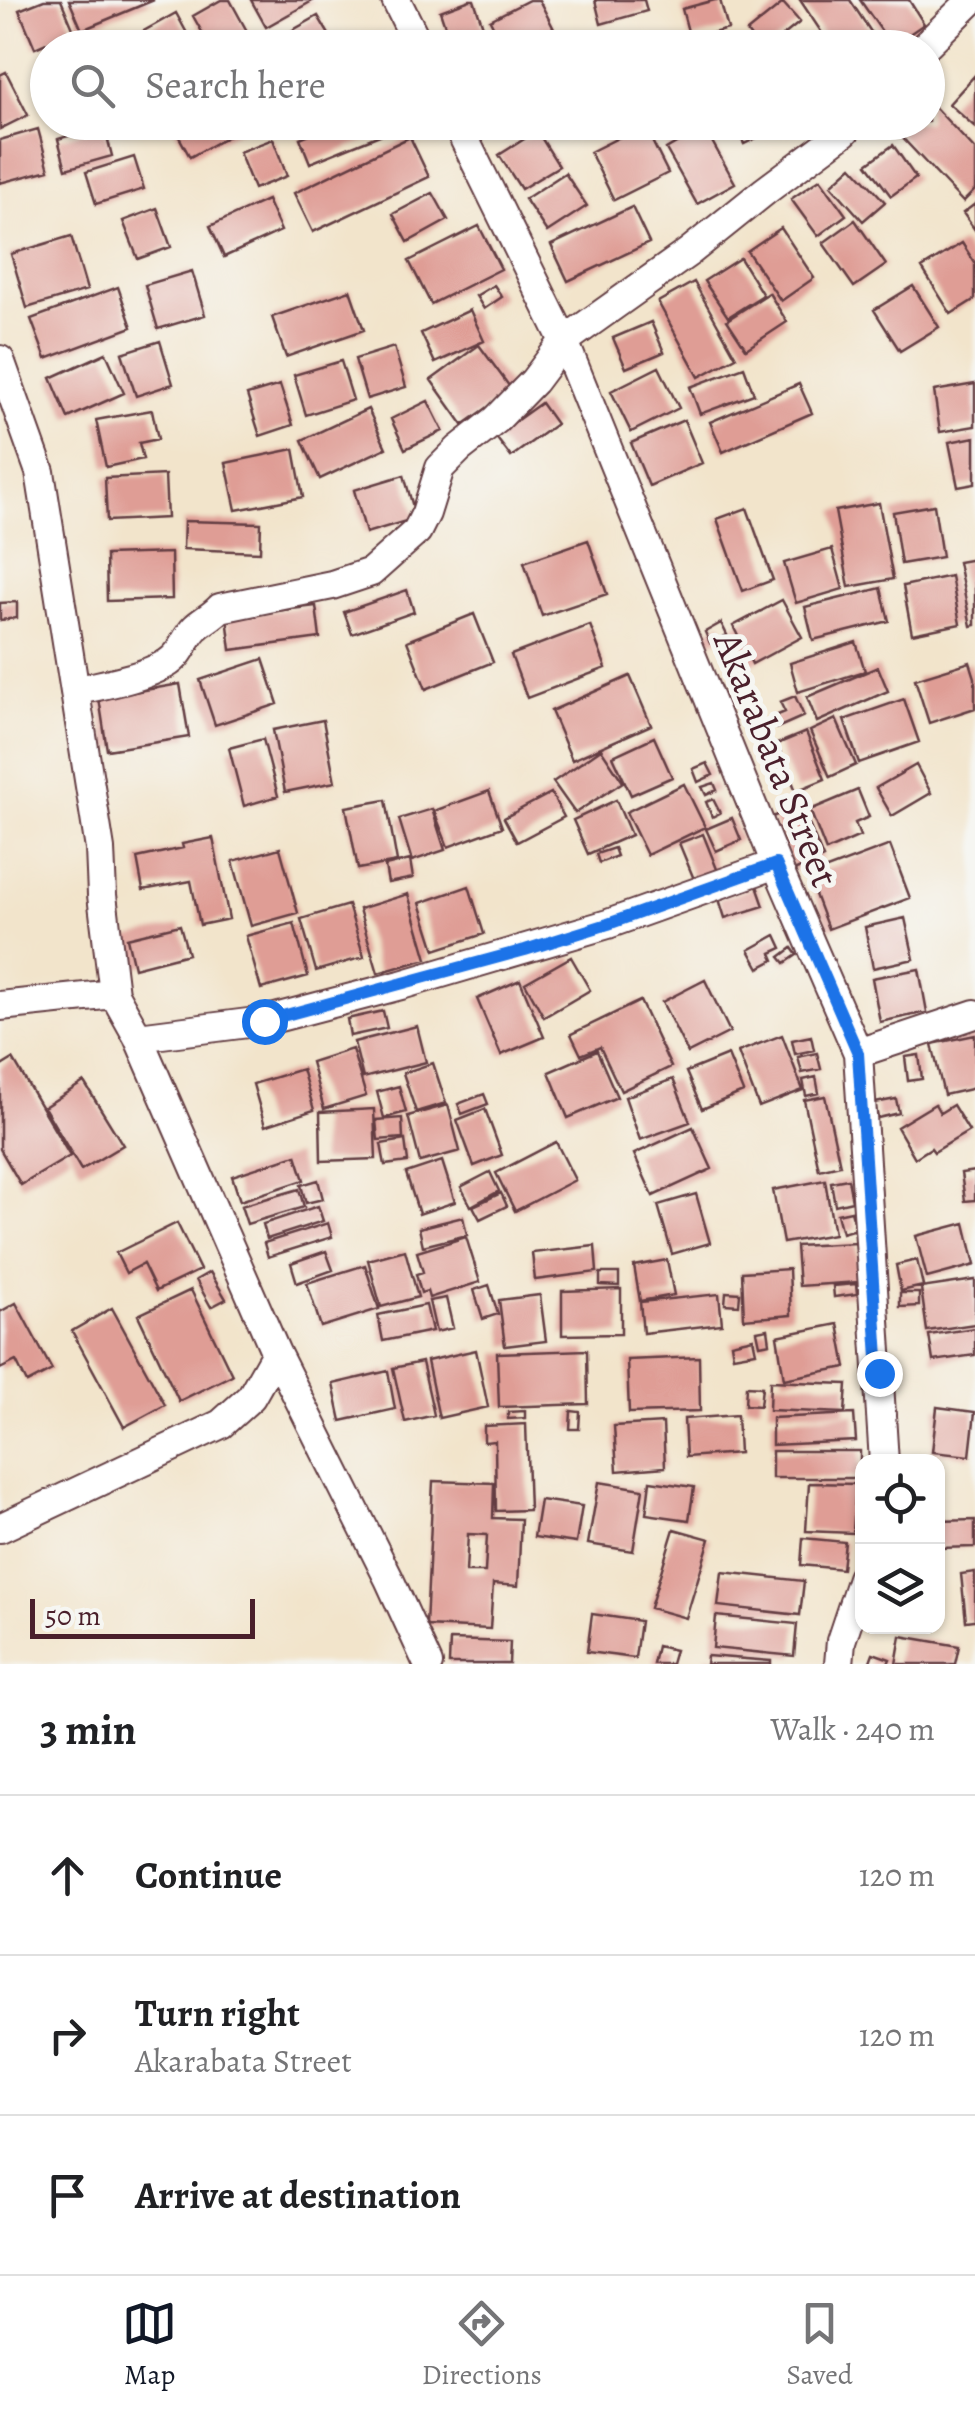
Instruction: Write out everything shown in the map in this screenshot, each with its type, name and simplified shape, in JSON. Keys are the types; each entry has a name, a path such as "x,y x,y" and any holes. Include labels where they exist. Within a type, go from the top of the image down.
{"street":[{"path":"396,0 411,30"},
{"path":"945,31 969,12"},
{"name":"Akarabata Street","path":"465,140 564,341 776,864 858,1053 883,1454"},
{"path":"75,691 169,663 196,627 220,608 332,585 370,572 417,531 440,468 496,420 564,341 833,140"},
{"path":"0,360 40,472 100,848 114,994 138,1036 276,1353 428,1664"},
{"path":"138,1036 264,1021 400,985 608,924 776,864"},
{"path":"0,1006 114,994"},
{"path":"858,1053 975,1014"},
{"path":"0,1528 220,1424 251,1397 276,1353"},
{"path":"839,1664 841,1641 855,1599"}],"building":[{"path":"44,0 61,0 74,30 30,30 30,36 19,10"},
{"path":"69,0 154,0 82,30"},
{"path":"221,0 230,0 246,30 201,30 193,16"},
{"path":"251,0 314,0 266,27"},
{"path":"474,0 484,30 446,30 440,11"},
{"path":"529,0 539,0 554,30 495,30 490,20"},
{"path":"595,0 644,0 647,11 601,24"},
{"path":"720,0 728,29 688,30 682,9"},
{"path":"800,0 850,0 870,30 820,30"},
{"path":"860,0 909,0 924,24 915,30 881,30"},
{"path":"783,3 800,22 790,30 749,30"},
{"path":"176,13 185,30 146,30"},
{"path":"318,16 326,30 293,30"},
{"path":"6,72 28,115 0,129 0,75"},
{"path":"975,75 975,127 949,104"},
{"path":"945,118 975,150 975,190 963,202 904,140 945,140"},
{"path":"30,131 30,140 41,140 49,170 0,183 0,140"},
{"path":"58,140 108,140 112,156 66,169"},
{"path":"181,140 221,140 190,157"},
{"path":"273,140 287,176 254,189 239,152"},
{"path":"301,140 367,140 310,163"},
{"path":"404,140 411,140 429,177 313,232 294,193"},
{"path":"523,140 543,140 559,166 521,189 499,155"},
{"path":"614,140 652,140 668,173 614,200 590,152"},
{"path":"682,140 711,140 735,183 697,204 666,149"},
{"path":"893,145 916,178 891,196 867,164"},
{"path":"134,157 144,189 96,204 86,172"},
{"path":"852,166 885,202 863,221 831,185"},
{"path":"565,173 587,206 547,232 525,199"},
{"path":"820,179 846,215 818,236 791,199"},
{"path":"433,193 448,220 408,242 393,214"},
{"path":"267,200 281,231 224,257 210,226"},
{"path":"975,204 975,230 963,213"},
{"path":"632,207 649,243 568,281 551,245"},
{"path":"157,208 171,247 138,259 123,221"},
{"path":"855,220 886,265 854,287 823,243"},
{"path":"479,226 501,269 431,304 409,261"},
{"path":"781,228 814,278 781,301 747,251"},
{"path":"71,236 87,290 27,308 11,254"},
{"path":"962,243 975,263 975,299 951,314 922,268"},
{"path":"740,258 763,295 728,317 704,281"},
{"path":"192,271 205,315 158,329 145,285"},
{"path":"694,282 736,357 699,377 658,302"},
{"path":"494,285 502,297 484,309 476,296"},
{"path":"913,286 939,327 900,351 874,310"},
{"path":"118,287 132,327 46,359 31,319"},
{"path":"350,290 364,330 286,357 272,317"},
{"path":"769,293 787,322 746,349 727,320"},
{"path":"470,310 484,341 435,363 421,333"},
{"path":"651,322 664,352 626,368 613,338"},
{"path":"160,341 173,384 136,396 122,353"},
{"path":"479,345 512,390 463,425 431,380"},
{"path":"394,347 406,387 367,399 355,359"},
{"path":"106,353 124,393 68,418 51,378"},
{"path":"341,361 353,400 306,415 294,375"},
{"path":"659,367 679,408 631,432 611,391"},
{"path":"744,367 754,394 700,414 690,387"},
{"path":"799,384 812,413 723,452 710,422"},
{"path":"975,384 975,426 940,432 934,391"},
{"path":"280,385 293,425 260,436 247,395"},
{"path":"428,401 443,431 405,449 391,419"},
{"path":"541,403 556,424 511,457 495,436"},
{"path":"368,409 386,448 320,479 302,440"},
{"path":"152,410 158,439 139,443 143,459 106,467 96,420"},
{"path":"684,420 702,463 649,486 631,443"},
{"path":"975,437 975,484 958,487 949,442"},
{"path":"294,449 303,497 236,510 226,463"},
{"path":"165,475 167,518 107,521 105,478"},
{"path":"404,475 416,518 366,533 354,490"},
{"path":"879,503 893,579 849,587 835,511"},
{"path":"934,505 942,557 901,564 893,512"},
{"path":"747,508 773,580 743,591 717,519"},
{"path":"184,521 261,523 260,552 183,549"},
{"path":"588,540 607,594 542,616 524,562"},
{"path":"832,549 843,589 796,603 784,563"},
{"path":"171,553 172,599 107,601 106,555"},
{"path":"975,559 975,625 971,626 958,562"},
{"path":"951,576 960,624 912,634 903,586"},
{"path":"881,588 889,621 813,640 805,607"},
{"path":"407,590 414,612 352,634 344,612"},
{"path":"782,600 802,637 752,664 733,626"},
{"path":"17,602 17,618 0,620 0,603"},
{"path":"316,606 320,638 231,650 227,617"},
{"path":"474,614 493,662 426,689 407,641"},
{"path":"721,623 727,635 710,643 705,632"},
{"path":"590,625 606,668 527,698 511,655"},
{"path":"856,642 865,671 798,692 790,663"},
{"path":"263,659 278,704 215,725 200,680"},
{"path":"970,662 975,678 975,708 929,723 915,679"},
{"path":"878,667 888,691 817,722 807,697"},
{"path":"630,676 651,725 572,760 551,711"},
{"path":"180,684 189,737 107,750 99,698"},
{"path":"795,696 804,716 777,728 773,717 785,712 780,702"},
{"path":"904,699 919,742 859,763 844,720"},
{"path":"836,719 856,765 830,777 810,731"},
{"path":"323,720 335,782 285,792 273,730"},
{"path":"806,732 825,779 796,791 777,744"},
{"path":"654,737 672,777 631,795 613,756"},
{"path":"263,739 278,796 244,806 229,748"},
{"path":"601,749 623,782 575,813 553,782"},
{"path":"707,763 713,775 698,782 693,769"},
{"path":"916,765 931,793 892,816 876,788"},
{"path":"714,783 717,790 706,795 702,787"},
{"path":"684,784 705,827 647,855 626,812"},
{"path":"858,790 869,817 855,823 860,836 826,851 810,810"},
{"path":"489,791 502,827 448,847 434,811"},
{"path":"551,793 564,817 517,842 504,818"},
{"path":"713,799 720,813 712,817 706,802"},
{"path":"386,800 397,862 358,869 346,807"},
{"path":"616,800 631,835 588,854 573,820"},
{"path":"801,805 823,858 794,871 772,817"},
{"path":"432,809 445,850 412,861 399,819"},
{"path":"732,818 741,840 716,851 706,829"},
{"path":"703,834 719,874 696,884 679,843"},
{"path":"213,838 229,919 200,925 191,881 143,890 137,858"},
{"path":"890,845 910,898 828,929 808,876"},
{"path":"280,848 298,913 251,926 233,861"},
{"path":"614,848 617,856 599,863 596,854"},
{"path":"410,860 413,878 388,883 385,866"},
{"path":"469,886 484,934 435,950 420,903"},
{"path":"757,886 764,906 725,918 719,899"},
{"path":"408,894 427,959 378,973 359,909"},
{"path":"348,905 364,957 316,971 301,919"},
{"path":"905,918 914,959 873,968 865,927"},
{"path":"294,923 308,976 261,989 246,936"},
{"path":"180,925 188,954 134,968 127,938"},
{"path":"776,935 782,948 771,953 774,960 759,968 749,950"},
{"path":"792,948 797,955 785,963 780,957"},
{"path":"571,957 590,990 544,1017 525,983"},
{"path":"919,969 927,1012 880,1022 872,978"},
{"path":"520,980 544,1037 501,1055 477,999"},
{"path":"705,980 730,1032 688,1053 662,1002"},
{"path":"640,1001 671,1067 621,1091 600,1047 581,1055 571,1034"},
{"path":"383,1011 387,1028 350,1036 347,1019"},
{"path":"417,1026 426,1062 363,1078 354,1042"},
{"path":"782,1035 803,1090 759,1107 738,1052"},
{"path":"975,1035 975,1088 944,1095 932,1044"},
{"path":"811,1036 814,1050 795,1054 792,1040"},
{"path":"352,1049 366,1096 324,1109 311,1062"},
{"path":"597,1051 617,1097 568,1118 549,1072"},
{"path":"817,1053 821,1069 802,1073 798,1057"},
{"path":"728,1055 743,1092 702,1109 686,1072"},
{"path":"919,1055 922,1079 908,1081 905,1057"},
{"path":"13,1059 70,1156 21,1185 0,1149 0,1067"},
{"path":"433,1063 446,1103 416,1112 403,1073"},
{"path":"302,1069 314,1110 265,1126 253,1084"},
{"path":"816,1077 819,1093 806,1096 803,1080"},
{"path":"673,1079 690,1122 640,1140 625,1097"},
{"path":"84,1082 123,1145 81,1170 44,1107"},
{"path":"399,1086 406,1112 384,1118 377,1092"},
{"path":"484,1094 488,1104 462,1114 458,1104"},
{"path":"825,1096 840,1165 819,1170 804,1100"},
{"path":"896,1099 899,1113 878,1118 875,1103"},
{"path":"935,1104 940,1113 953,1105 969,1131 934,1152 931,1148 915,1158 897,1127"},
{"path":"448,1105 460,1151 420,1162 408,1116"},
{"path":"374,1109 376,1159 321,1161 320,1112"},
{"path":"485,1109 502,1155 474,1166 457,1120"},
{"path":"402,1118 403,1138 378,1140 376,1120"},
{"path":"693,1127 712,1169 653,1196 634,1154"},
{"path":"405,1140 408,1162 385,1165 381,1144"},
{"path":"556,1142 575,1180 515,1211 496,1173"},
{"path":"296,1155 304,1180 240,1201 232,1176"},
{"path":"442,1161 455,1202 419,1214 406,1173"},
{"path":"975,1171 975,1200 965,1201 961,1173"},
{"path":"490,1172 499,1191 471,1206 461,1187"},
{"path":"848,1179 852,1201 835,1205 831,1182"},
{"path":"318,1180 323,1199 306,1203 301,1185"},
{"path":"825,1180 834,1234 783,1243 773,1190"},
{"path":"299,1189 304,1207 247,1224 241,1206"},
{"path":"501,1193 507,1206 480,1219 473,1206"},
{"path":"696,1194 710,1243 672,1254 658,1205"},
{"path":"318,1206 323,1221 267,1239 263,1224"},
{"path":"851,1211 856,1229 842,1233 837,1214"},
{"path":"463,1217 467,1235 423,1246 419,1228"},
{"path":"177,1223 200,1270 156,1291 143,1264 126,1273 116,1253"},
{"path":"328,1223 332,1237 268,1257 264,1243"},
{"path":"965,1223 975,1265 927,1278 916,1236"},
{"path":"466,1237 480,1282 429,1298 427,1291 421,1293 416,1274 423,1272 417,1252"},
{"path":"856,1243 859,1282 799,1286 796,1246"},
{"path":"595,1246 597,1272 535,1280 532,1253"},
{"path":"405,1250 418,1297 381,1307 368,1260"},
{"path":"326,1251 333,1270 297,1283 291,1263"},
{"path":"667,1260 674,1295 640,1301 634,1266"},
{"path":"917,1260 923,1286 901,1291 896,1265"},
{"path":"365,1265 379,1309 321,1327 307,1283"},
{"path":"789,1269 791,1315 744,1319 742,1272"},
{"path":"210,1272 226,1299 211,1307 196,1280"},
{"path":"600,1273 619,1273 619,1286 600,1285"},
{"path":"975,1280 975,1324 927,1331 921,1288"},
{"path":"856,1284 857,1294 834,1297 833,1286"},
{"path":"489,1285 498,1314 483,1319 474,1290"},
{"path":"621,1289 621,1334 562,1335 562,1291"},
{"path":"191,1290 232,1375 179,1401 138,1315"},
{"path":"726,1292 740,1293 739,1305 725,1304"},
{"path":"900,1293 919,1293 919,1306 900,1307"},
{"path":"719,1294 722,1324 643,1333 640,1302"},
{"path":"540,1295 546,1341 505,1346 499,1300"},
{"path":"446,1298 453,1328 436,1332 429,1301"},
{"path":"16,1303 52,1370 27,1383 16,1361 0,1369 0,1312"},
{"path":"426,1305 432,1331 383,1341 378,1315"},
{"path":"112,1308 165,1405 124,1427 72,1331"},
{"path":"838,1324 846,1367 784,1379 777,1336"},
{"path":"975,1328 975,1355 933,1361 929,1335"},
{"path":"768,1329 770,1343 760,1345 757,1331"},
{"path":"753,1338 756,1352 733,1356 731,1343"},
{"path":"476,1350 488,1407 439,1418 427,1361"},
{"path":"587,1350 588,1404 499,1407 497,1353"},
{"path":"699,1357 700,1411 629,1413 627,1360"},
{"path":"422,1362 434,1415 405,1422 393,1368"},
{"path":"388,1371 395,1409 341,1421 333,1384"},
{"path":"770,1381 847,1384 845,1413 769,1410"},
{"path":"746,1386 762,1387 760,1406 745,1405"},
{"path":"937,1407 975,1412 970,1456 932,1452"},
{"path":"525,1411 525,1418 508,1419 508,1412"},
{"path":"571,1411 580,1412 579,1429 570,1429"},
{"path":"854,1414 856,1441 772,1445 772,1418"},
{"path":"737,1415 739,1453 686,1457 684,1419"},
{"path":"663,1423 665,1467 617,1471 614,1426"},
{"path":"526,1424 529,1510 496,1511 495,1441 484,1442 484,1426"},
{"path":"772,1451 860,1451 855,1454 855,1478 772,1478"},
{"path":"433,1481 494,1483 493,1518 521,1519 518,1586 493,1584 490,1629 426,1626","holes":["468,1534 487,1535 485,1572 466,1572"]},
{"path":"650,1481 694,1487 689,1520 646,1514"},
{"path":"599,1482 643,1489 633,1551 588,1544"},
{"path":"809,1483 855,1484 853,1533 806,1531"},
{"path":"540,1500 582,1506 576,1543 534,1537"},
{"path":"975,1520 975,1547 945,1548 945,1521"},
{"path":"674,1529 710,1539 686,1618 650,1608"},
{"path":"803,1538 845,1542 842,1569 801,1565"},
{"path":"722,1572 804,1581 800,1615 718,1606"},
{"path":"975,1572 975,1620 966,1621 961,1574"},
{"path":"592,1614 640,1621 635,1658 587,1652"},
{"path":"716,1616 797,1624 794,1656 713,1648"},
{"path":"901,1636 959,1646 955,1664 896,1664"},
{"path":"450,1640 510,1642 509,1664 449,1664"},
{"path":"657,1646 675,1650 671,1664 653,1664"},
{"path":"873,1653 890,1659 888,1664 869,1664"},
{"path":"707,1656 771,1661 771,1664 706,1664"}],"route":[{"path":"264,1021 525,950 776,864 858,1053 879,1373"}]}
